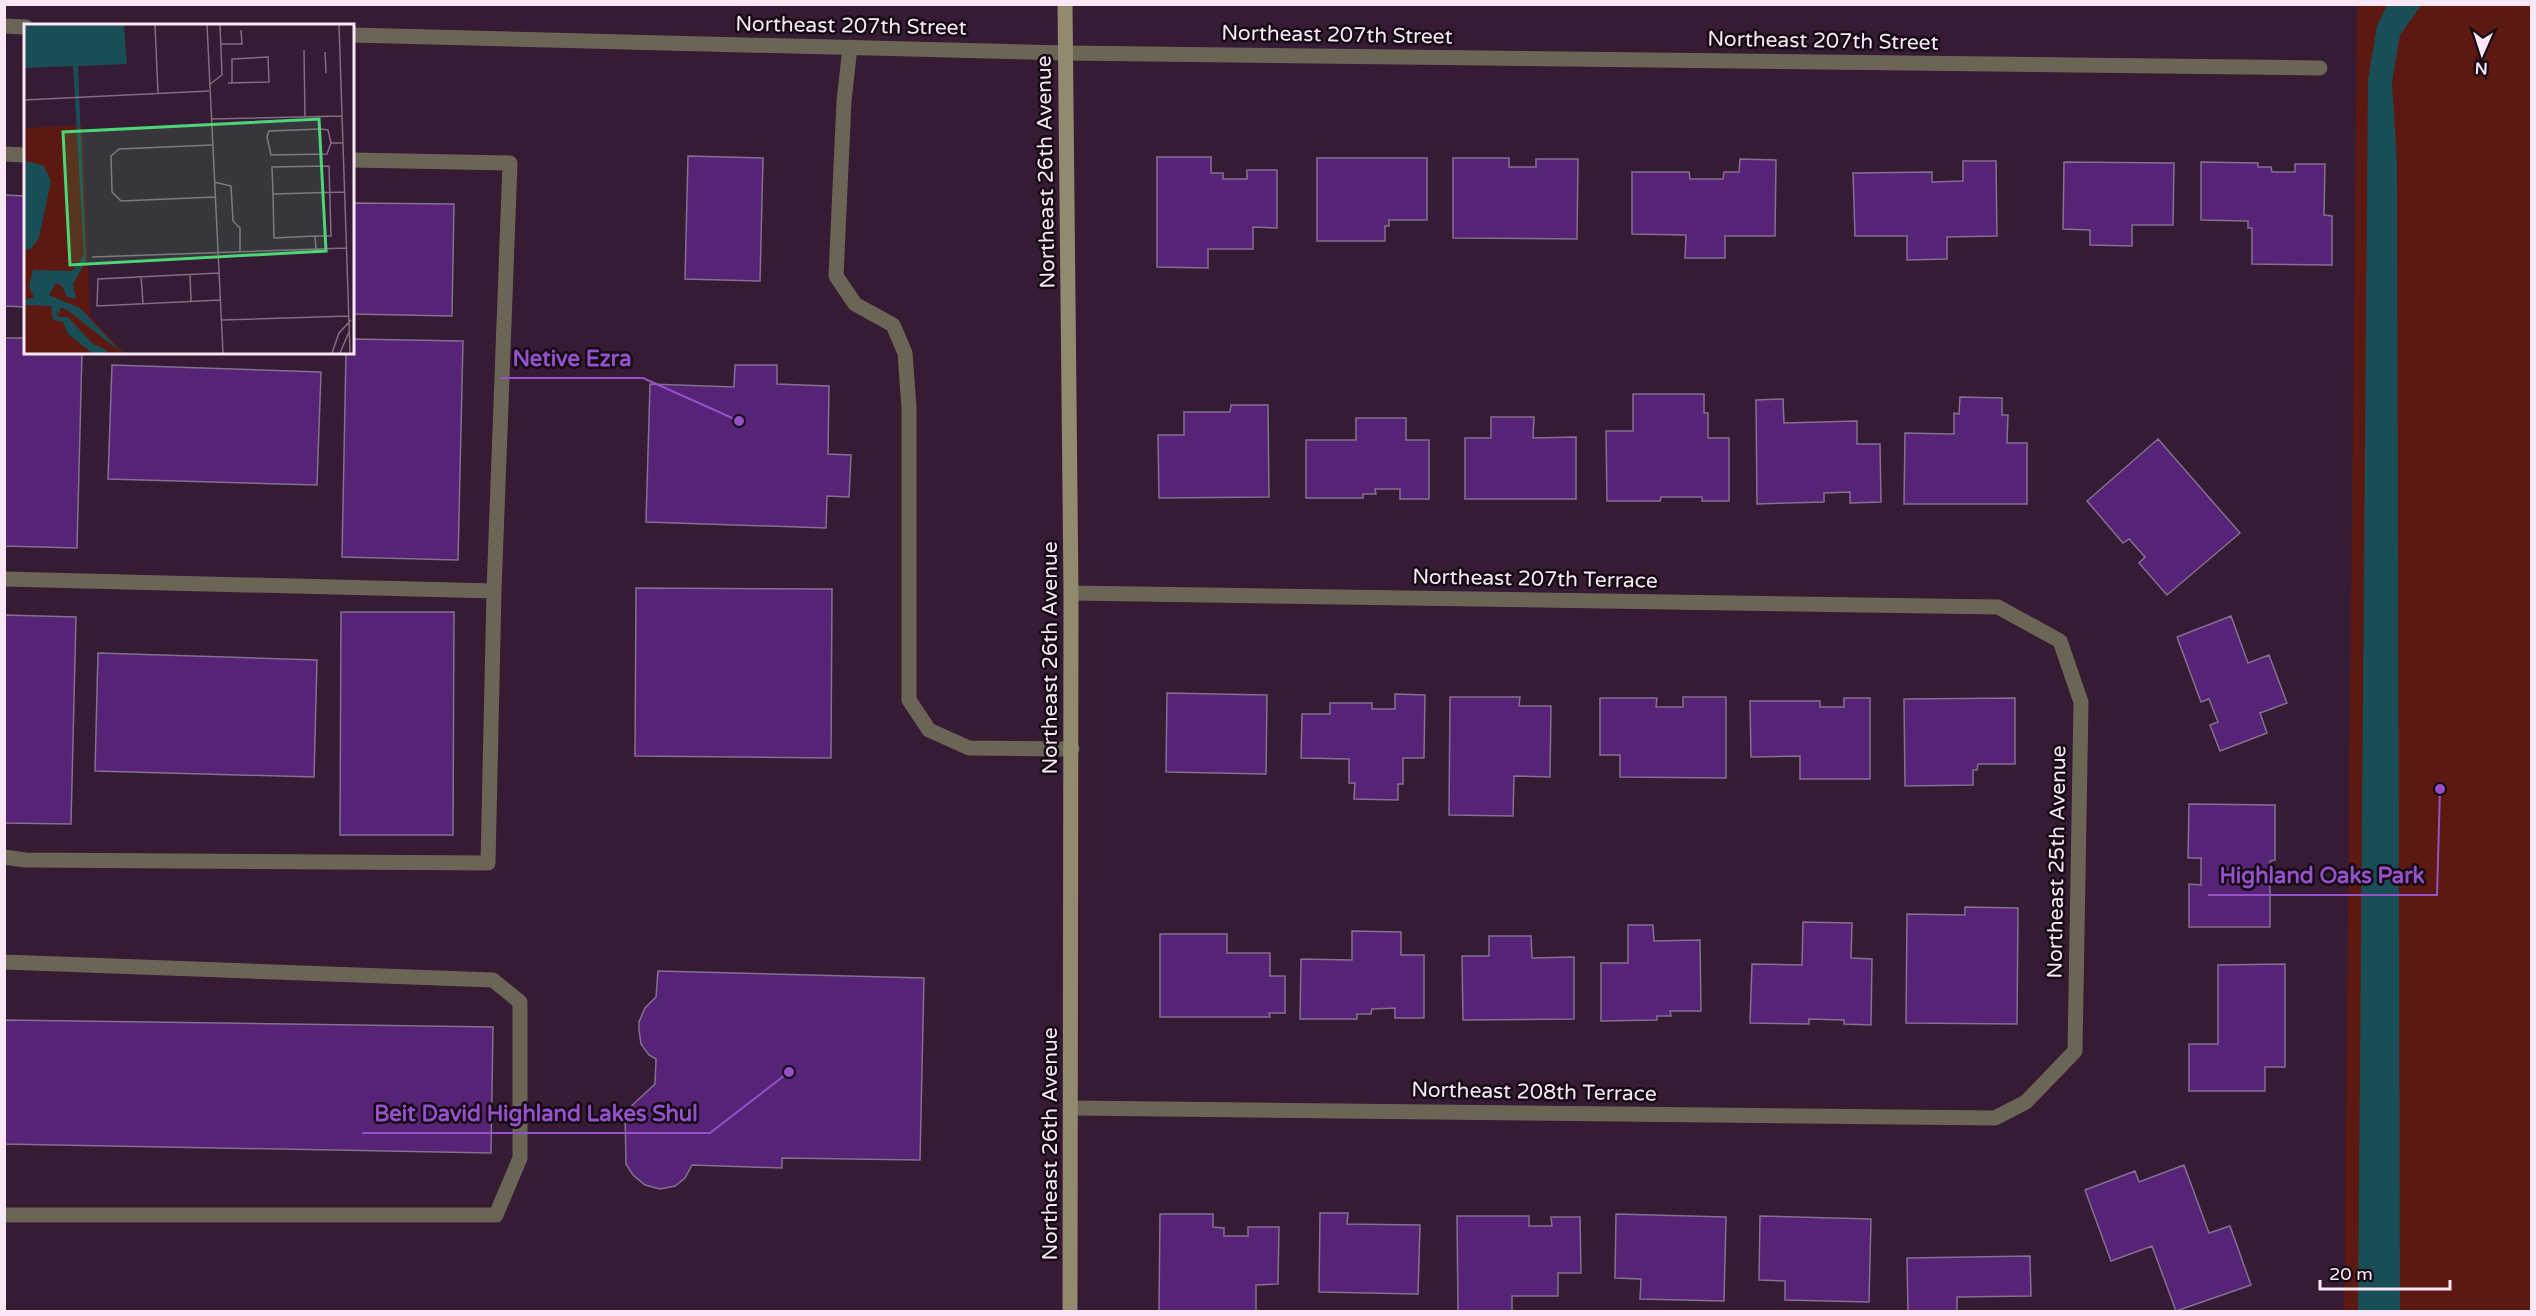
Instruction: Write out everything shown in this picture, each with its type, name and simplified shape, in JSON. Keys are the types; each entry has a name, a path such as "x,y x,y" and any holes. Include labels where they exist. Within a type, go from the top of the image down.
{"street":[{"name":"Northeast 26th Avenue","path":"1065,4 1072,748 1070,1311"},
{"path":"4,26 24,27"},
{"name":"Northeast 207th Street","path":"354,35 1065,53 2320,68"},
{"path":"850,47 843,101 836,276 855,304 893,325 905,352 909,408 909,700 928,730 969,748 1072,748"},
{"path":"4,154 24,155"},
{"path":"4,857 25,861 488,863 494,591 510,163 354,160"},
{"path":"4,579 494,591"},
{"name":"Northeast 207th Terrace","path":"1071,593 1998,607"},
{"name":"Northeast 25th Avenue","path":"1995,1118 2026,1102 2075,1051 2081,702 2060,642 1998,607"},
{"path":"4,962 493,980 520,1002 520,1158 496,1215 4,1215"},
{"name":"Northeast 208th Terrace","path":"1072,1108 1995,1118"}],"shaded area":[{"path":"2422,4 2400,35 2392,82 2397,162 2400,1311 2358,1312 2368,80 2377,26 2387,5"},
{"path":"2357,5 2531,5 2531,1311 2344,1312"}],"building":[{"path":"688,156 763,158 760,281 685,279"},
{"path":"1157,157 1211,157 1211,173 1223,173 1223,179 1247,179 1247,170 1277,170 1277,228 1253,227 1253,249 1208,249 1208,268 1157,267"},
{"path":"1317,158 1427,158 1427,220 1389,220 1389,226 1385,226 1385,241 1317,241"},
{"path":"1453,158 1509,158 1509,167 1536,167 1536,159 1578,159 1577,239 1453,238"},
{"path":"1740,159 1776,160 1775,236 1725,236 1725,258 1685,258 1686,235 1632,234 1632,172 1689,172 1690,179 1723,179 1724,172 1739,172"},
{"path":"1963,161 1996,161 1997,236 1947,237 1947,259 1907,260 1907,236 1855,236 1853,173 1932,172 1932,182 1963,181"},
{"path":"2064,162 2174,163 2173,225 2132,225 2132,246 2090,245 2090,230 2063,229"},
{"path":"2201,162 2258,163 2258,167 2271,167 2272,172 2295,172 2295,164 2325,164 2324,215 2332,216 2332,265 2252,264 2252,228 2248,228 2248,221 2201,220"},
{"path":"4,195 24,196 24,307 4,306"},
{"path":"354,203 454,204 452,316 354,314"},
{"path":"4,338 24,338 24,354 82,354 77,548 4,546"},
{"path":"354,339 463,341 458,560 342,557 346,354 354,354"},
{"path":"112,365 321,372 317,485 108,479"},
{"path":"735,365 777,365 777,384 829,386 828,454 851,455 849,497 827,496 826,528 646,522 650,384 734,387"},
{"path":"1633,394 1704,394 1704,413 1708,413 1708,438 1729,438 1729,501 1702,501 1702,497 1661,497 1660,501 1607,501 1606,431 1633,431"},
{"path":"1960,397 2002,398 2002,415 2008,415 2007,443 2027,443 2027,504 1904,504 1905,433 1954,434 1954,413 1959,414"},
{"path":"1783,399 1784,423 1857,421 1857,444 1880,444 1881,502 1850,503 1850,492 1824,493 1824,502 1757,504 1756,400"},
{"path":"1231,405 1268,405 1269,497 1159,498 1158,435 1184,435 1184,412 1230,412"},
{"path":"1491,417 1534,417 1533,438 1576,437 1576,499 1465,499 1465,438 1491,438"},
{"path":"1356,418 1406,418 1406,440 1429,440 1429,499 1400,499 1400,489 1375,489 1376,494 1363,494 1363,498 1306,498 1306,440 1356,440"},
{"path":"2158,439 2240,533 2167,595 2139,563 2145,557 2129,539 2123,543 2087,501"},
{"path":"636,588 832,589 831,758 635,756"},
{"path":"341,612 454,612 453,835 340,835"},
{"path":"4,615 76,617 71,824 4,823"},
{"path":"2231,616 2248,663 2269,655 2287,703 2260,713 2267,733 2220,751 2210,725 2218,722 2209,699 2201,702 2177,637"},
{"path":"98,653 317,660 314,777 95,771"},
{"path":"1167,693 1267,695 1266,774 1166,772"},
{"path":"1395,694 1425,695 1424,758 1403,758 1403,784 1398,784 1398,800 1354,799 1355,783 1349,783 1349,759 1301,758 1302,714 1330,714 1330,703 1372,703 1372,709 1395,709"},
{"path":"1450,697 1520,697 1519,706 1551,706 1550,777 1514,776 1513,816 1449,815"},
{"path":"1683,697 1726,697 1726,778 1620,777 1620,755 1600,755 1600,698 1657,698 1656,707 1683,707"},
{"path":"1844,698 1870,698 1870,779 1800,779 1800,756 1751,757 1750,701 1820,701 1820,707 1844,707"},
{"path":"2015,698 2015,764 1978,764 1977,770 1973,770 1973,785 1905,786 1904,699"},
{"path":"2189,804 2275,805 2275,860 2270,861 2270,927 2189,927 2189,884 2201,885 2201,858 2188,858"},
{"path":"1965,907 2018,908 2017,1024 1906,1023 1907,914 1965,915"},
{"path":"1803,922 1852,923 1851,958 1872,959 1871,1025 1844,1024 1844,1020 1809,1019 1809,1024 1750,1023 1752,964 1802,965"},
{"path":"1628,925 1653,925 1654,941 1700,940 1701,1011 1670,1011 1671,1016 1657,1016 1657,1020 1601,1021 1601,963 1628,963"},
{"path":"1352,931 1401,932 1401,955 1424,955 1424,1018 1395,1018 1395,1008 1372,1009 1371,1014 1357,1014 1357,1019 1300,1019 1301,959 1352,960"},
{"path":"1160,934 1227,934 1227,953 1270,953 1270,976 1285,976 1285,1013 1269,1013 1270,1017 1160,1017"},
{"path":"1489,936 1531,936 1532,958 1574,957 1574,1019 1463,1020 1462,956 1489,956"},
{"path":"2285,964 2285,1067 2265,1067 2265,1091 2189,1091 2189,1044 2218,1044 2218,965"},
{"path":"658,971 924,978 920,1160 782,1158 782,1168 692,1165 685,1178 675,1186 660,1189 645,1185 633,1175 626,1164 625,1112 655,1084 656,1059 649,1055 641,1044 639,1022 645,1008 656,997"},
{"path":"4,1020 493,1027 491,1153 4,1144"},
{"path":"2184,1165 2209,1233 2230,1226 2251,1285 2176,1311 2152,1246 2111,1261 2085,1190 2135,1171 2139,1182"},
{"path":"1320,1213 1348,1213 1347,1224 1420,1225 1418,1294 1319,1292"},
{"path":"1160,1214 1213,1214 1213,1227 1224,1228 1224,1236 1248,1236 1248,1227 1279,1227 1278,1284 1256,1285 1256,1312 1159,1312"},
{"path":"1616,1214 1726,1217 1724,1301 1640,1299 1641,1279 1615,1278"},
{"path":"1457,1216 1529,1216 1529,1226 1552,1226 1551,1217 1580,1217 1581,1273 1558,1273 1558,1296 1512,1296 1512,1312 1458,1312"},
{"path":"1760,1216 1871,1219 1869,1302 1785,1300 1785,1281 1759,1280"},
{"path":"2030,1256 2031,1296 1957,1297 1957,1312 1908,1312 1907,1258"}],"place":[{"name":"Netive Ezra","path":"739,421"},
{"name":"Highland Oaks Park","path":"2440,789"},
{"name":"Beit David Highland Lakes Shul","path":"789,1072"}]}
